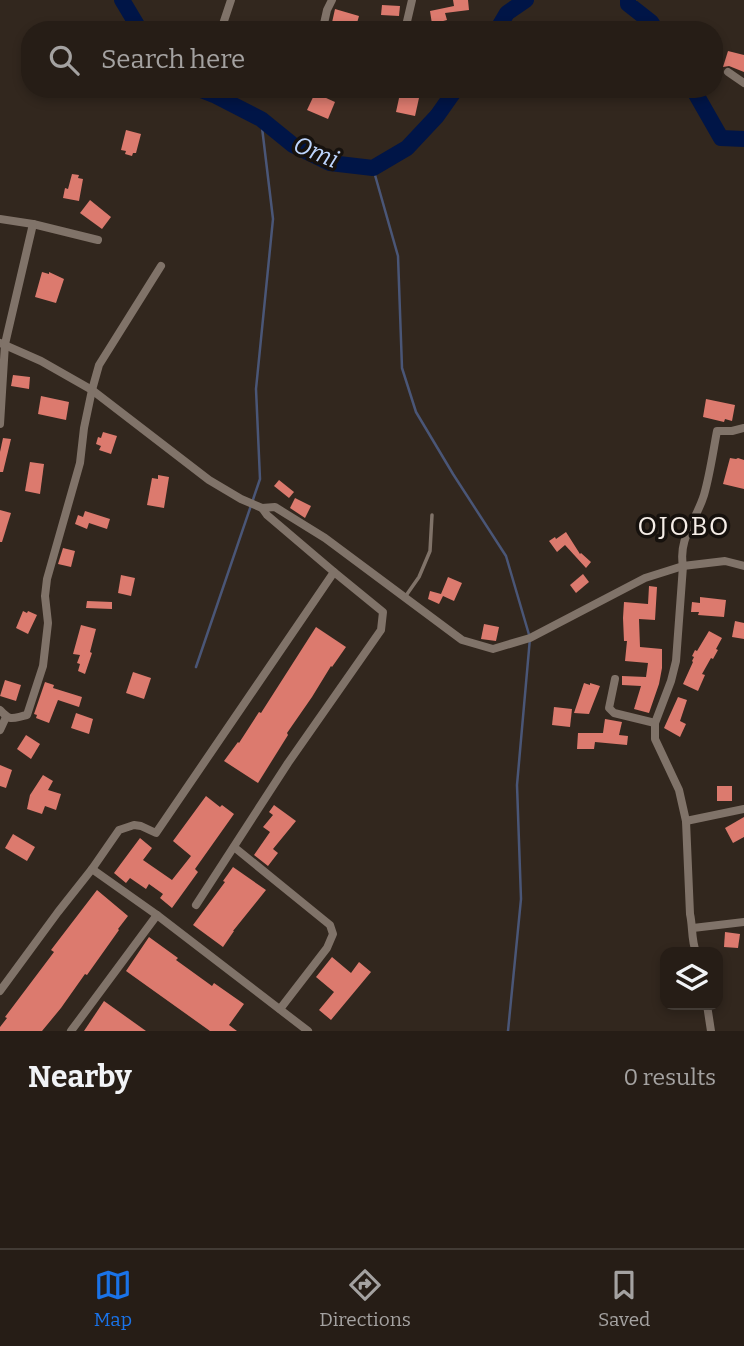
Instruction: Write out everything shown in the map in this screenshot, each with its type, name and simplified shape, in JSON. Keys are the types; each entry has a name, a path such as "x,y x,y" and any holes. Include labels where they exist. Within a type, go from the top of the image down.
{"street":[{"path":"224,21 231,0"},
{"path":"325,21 332,0"},
{"path":"407,21 412,0"},
{"path":"728,72 744,83"},
{"path":"0,219 98,240"},
{"path":"0,424 3,344 33,224"},
{"path":"0,730 3,714 11,718 27,715 43,666 48,623 45,596 47,579 80,463 84,428 99,365 161,266"},
{"path":"3,344 41,361 92,390 209,480 258,506 275,507 325,538 462,640 492,649 530,638 645,578 683,566 725,561 744,566"},
{"path":"694,947 690,914 686,821 679,790 655,739 655,723 676,662 683,566 680,553 684,539 705,491 717,431 744,428"},
{"path":"196,905 288,763 382,630 383,612 258,506"},
{"path":"0,991 120,830 134,825 156,832 334,572"},
{"path":"615,679 609,708 614,713 655,723"},
{"path":"686,821 744,809"},
{"path":"234,847 330,925 333,934 327,948 280,1009"},
{"path":"92,869 157,915 308,1031"},
{"path":"71,1031 157,915"},
{"path":"693,928 744,922"},
{"path":"708,1010 711,1031"}],"lane":[{"path":"405,598 430,551 432,515"}],"building":[{"path":"453,0 468,0 469,10 445,13 447,20 432,21 430,11 454,6"},
{"path":"382,5 400,6 399,16 381,15"},
{"path":"335,9 359,16 358,21 332,21"},
{"path":"728,51 744,55 744,72 729,66 723,67"},
{"path":"313,98 326,98 335,102 328,119 307,110"},
{"path":"399,98 419,98 415,116 396,112"},
{"path":"126,130 141,134 136,153 132,156 121,150"},
{"path":"72,174 83,179 79,201 63,198"},
{"path":"90,200 111,217 102,229 80,213"},
{"path":"42,272 49,272 64,279 56,303 35,297"},
{"path":"13,375 30,377 29,389 11,386"},
{"path":"41,396 69,402 66,420 38,414"},
{"path":"706,399 735,405 732,421 703,417"},
{"path":"103,432 117,436 111,454 99,450 101,446 96,444"},
{"path":"3,438 11,439 3,472 0,472 0,452"},
{"path":"730,458 744,460 744,489 723,484"},
{"path":"30,462 44,464 40,494 25,491"},
{"path":"158,475 169,477 164,508 147,505 152,478 158,479"},
{"path":"279,480 294,492 289,498 274,486"},
{"path":"295,498 311,506 305,518 290,508"},
{"path":"0,510 11,513 2,542 0,542"},
{"path":"85,511 110,519 107,529 89,523 87,529 75,524 78,515 83,517"},
{"path":"566,532 580,554 591,562 586,568 565,545 557,552 549,541"},
{"path":"63,548 75,551 71,567 58,564"},
{"path":"583,574 589,582 576,593 570,585"},
{"path":"121,575 135,578 131,596 118,593"},
{"path":"448,577 462,583 454,601 443,596 439,604 428,599 430,591 441,594"},
{"path":"649,586 657,587 655,620 639,619 640,647 662,649 662,668 649,713 634,709 641,686 622,685 622,676 646,677 648,663 625,661 627,641 624,641 623,618 624,602 648,604"},
{"path":"700,597 726,600 724,617 691,612 692,602 700,603"},
{"path":"87,601 112,602 112,609 86,608"},
{"path":"23,611 37,615 28,634 16,628"},
{"path":"735,621 744,623 744,639 732,637"},
{"path":"484,624 499,627 496,641 481,639"},
{"path":"81,625 96,629 85,674 78,671 80,655 73,654"},
{"path":"316,627 346,647 287,733 258,783 224,761 259,712 261,713"},
{"path":"709,631 722,638 713,659 711,658 702,674 705,675 698,691 683,684 693,662 692,656"},
{"path":"133,672 151,678 144,699 126,693"},
{"path":"5,680 21,685 16,701 0,696"},
{"path":"45,682 54,685 53,688 82,697 79,707 58,700 49,723 36,718 37,715 34,714"},
{"path":"584,683 600,686 589,714 574,713"},
{"path":"678,697 687,700 680,721 686,724 680,737 664,728"},
{"path":"554,707 572,709 570,727 552,725"},
{"path":"76,713 93,719 89,734 71,728"},
{"path":"605,719 622,722 619,735 628,736 627,745 595,742 594,749 577,749 578,733 603,733"},
{"path":"26,735 40,744 31,759 17,749"},
{"path":"0,765 12,770 6,788 0,786"},
{"path":"43,775 53,781 48,790 61,794 56,810 45,806 42,814 27,809 30,795"},
{"path":"717,786 732,786 732,801 717,801"},
{"path":"206,796 234,814 195,869 198,872 172,908 160,898 163,894 149,884 146,889 130,878 126,883 114,873 140,838 152,848 143,860 172,880 191,856 173,841"},
{"path":"274,805 296,821 273,849 278,853 268,866 254,855 270,832 263,827 273,815 269,812"},
{"path":"744,817 744,837 733,843 725,828"},
{"path":"13,834 35,847 27,861 5,848"},
{"path":"233,867 266,890 223,947 193,925"},
{"path":"97,890 128,916 119,930 42,1031 0,1031 7,1018 5,1017 54,952 51,950"},
{"path":"725,932 740,934 738,948 724,947"},
{"path":"149,937 212,986 214,983 244,1004 229,1025 237,1031 210,1031 126,971"},
{"path":"332,957 351,973 359,962 371,972 331,1020 319,1010 334,992 316,977"},
{"path":"104,1001 146,1031 84,1031"}],"waterway":[{"name":"Omi","path":"122,0 135,21"},
{"name":"Omi","path":"502,21 507,13 526,0"},
{"name":"Omi","path":"628,0 628,4 650,21"},
{"name":"Omi","path":"220,98 261,119 293,145 330,163 373,168 407,148 450,98"},
{"name":"Omi","path":"698,98 721,138 744,139"},
{"path":"196,667 260,479 256,389 273,219 261,119"},
{"path":"373,168 398,256 402,368 416,412 506,556 530,638 517,785 521,899 508,1031"}],"district":[{"name":"OJOBO","path":"684,526"}]}
